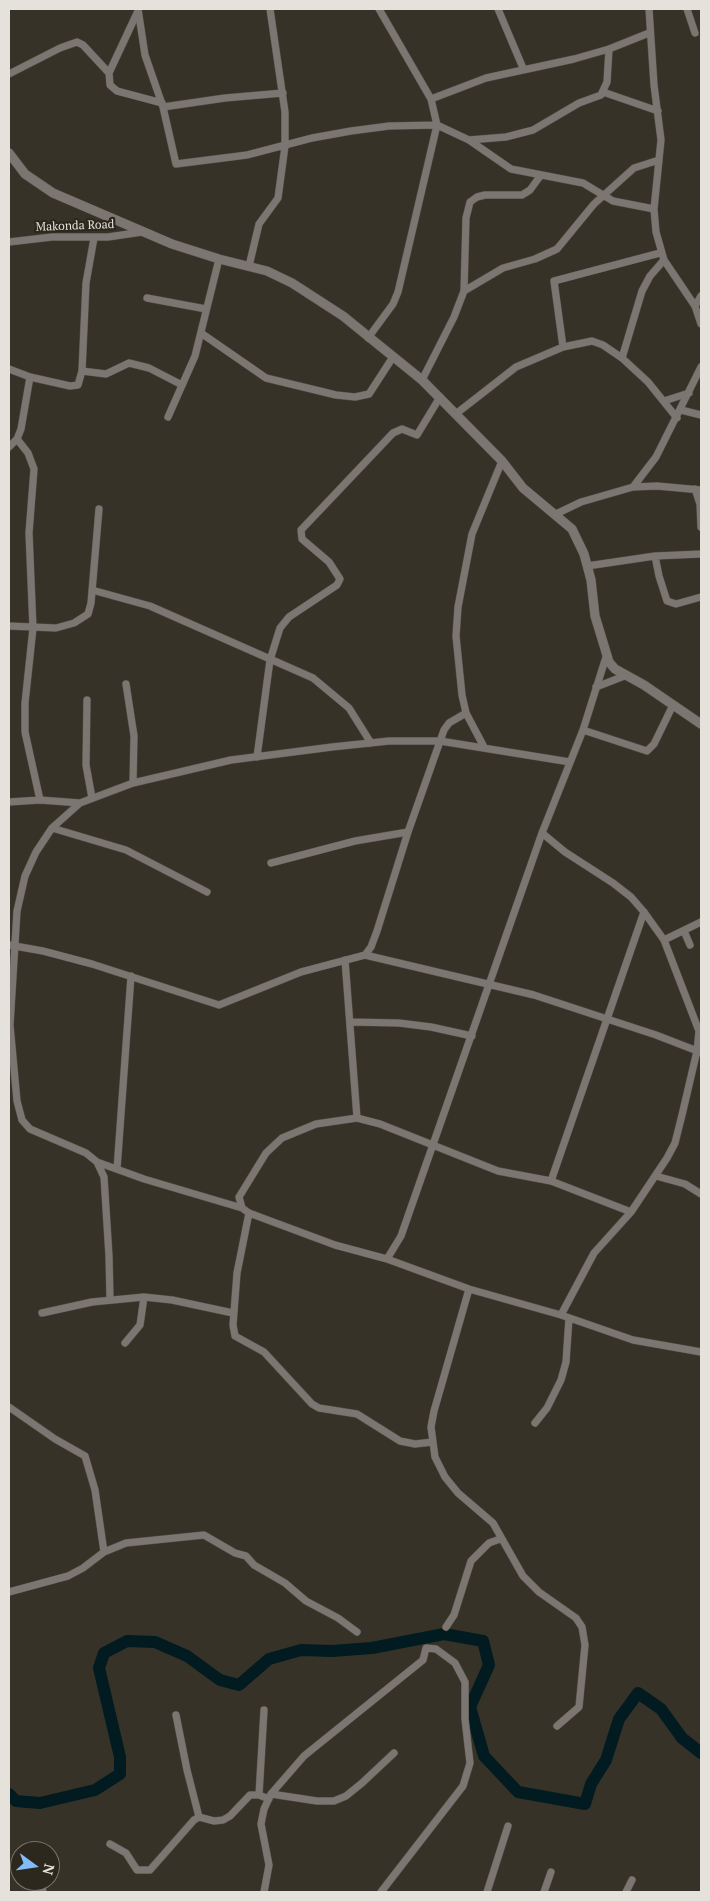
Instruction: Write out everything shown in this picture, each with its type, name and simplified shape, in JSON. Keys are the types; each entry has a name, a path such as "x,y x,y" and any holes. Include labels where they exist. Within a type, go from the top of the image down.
{"street":[{"path":"249,266 259,224 278,198 285,146 283,93 270,9"},
{"path":"368,338 393,304 398,292 437,125 431,99 379,9"},
{"path":"498,9 523,68"},
{"path":"649,9 649,33 661,140 654,209 660,253 695,306 701,324"},
{"path":"687,9 694,33"},
{"path":"138,10 109,72 110,85 117,91 163,105 283,93"},
{"path":"138,10 146,55 163,105 176,164 247,155 312,138 351,131 389,126 437,125 469,140 511,168 583,183 622,203 654,209"},
{"path":"431,99 486,78 523,68 574,59 609,49 649,33"},
{"path":"9,74 60,48 77,42 109,72"},
{"path":"603,92 608,75 609,49"},
{"path":"469,140 506,137 533,130 579,103 603,92 658,112"},
{"path":"9,154 12,164 53,193 142,232 219,259 249,266 280,277 314,296 422,380 457,413 502,461 523,488 572,529 579,541 587,566 593,590 595,616 606,657 615,669 701,724"},
{"path":"464,292 503,268 536,259 557,249 583,216 634,168 659,160"},
{"path":"422,380 454,317 464,292 466,218 470,202 477,197 485,195 522,195 530,190 541,175"},
{"name":"Makonda Road","path":"9,242 52,237 94,238 142,232"},
{"path":"9,368 30,377 75,386 80,382 84,304 94,238"},
{"path":"562,347 553,288 555,280 660,253"},
{"path":"168,417 195,356 219,259"},
{"path":"622,358 642,291 650,276 664,260"},
{"path":"695,306 701,296"},
{"path":"146,298 206,309"},
{"path":"201,333 266,378 336,395 355,397 369,394 393,357"},
{"path":"457,413 516,367 562,347 592,341 603,345 622,358 648,382 677,418"},
{"path":"82,371 106,374 129,363 149,368 182,385"},
{"path":"633,487 648,471 677,418 701,367"},
{"path":"9,447 17,439 24,419 30,377"},
{"path":"664,401 689,393"},
{"path":"257,757 270,660 280,628 289,618 337,585 340,579 329,562 302,539 301,530 393,433 402,429 417,435 440,397"},
{"path":"681,410 701,415"},
{"path":"17,439 28,453 34,469 29,533 33,628 25,703 25,732 40,800"},
{"path":"484,747 466,713 462,695 456,636 458,608 472,534 502,461"},
{"path":"556,514 581,502 633,487 657,486 698,490 701,527"},
{"path":"9,626 56,628 83,619 90,609 99,509"},
{"path":"587,566 655,556 701,554"},
{"path":"655,556 667,601 676,604 701,598"},
{"path":"92,590 158,609 313,678 349,708 371,743"},
{"path":"387,1259 400,1236 472,1036 542,832 583,730 606,657"},
{"path":"596,687 627,675"},
{"path":"126,684 134,736 133,782"},
{"path":"88,700 86,765 92,798"},
{"path":"583,730 647,751 654,744 673,705"},
{"path":"365,955 377,932 408,832 440,741 449,723 466,713"},
{"path":"570,762 440,741 371,743 231,760 133,782 80,803 52,828 36,852 25,876 17,911 11,945 9,1025 17,1101 22,1120 30,1129 86,1153 97,1162 242,1208 250,1213 335,1245 387,1259 469,1289 561,1315 634,1340 701,1352"},
{"path":"9,802 40,800 80,803"},
{"path":"52,828 126,850 207,892"},
{"path":"271,863 355,841 408,832"},
{"path":"542,832 565,852 613,882 631,897 644,912 664,940 696,1023 699,1038 699,1051 675,1143 632,1212 594,1253 561,1315"},
{"path":"550,1181 644,912"},
{"path":"664,940 701,922"},
{"path":"684,930 690,945"},
{"path":"11,945 68,957 219,1005 279,979 365,955 534,995 699,1051"},
{"path":"345,960 357,1118"},
{"path":"117,1169 131,976"},
{"path":"350,1022 408,1024 472,1036"},
{"path":"242,1208 239,1197 242,1188 266,1153 282,1138 316,1124 357,1118 380,1124 432,1147 498,1171 550,1181 632,1212"},
{"path":"97,1162 104,1177 110,1299"},
{"path":"656,1176 685,1184 701,1194"},
{"path":"250,1213 237,1273 233,1313 234,1336 264,1352 312,1404 327,1410 358,1414 400,1441 416,1444 433,1442"},
{"path":"469,1289 434,1411 431,1427 435,1457 445,1477 458,1493 492,1523 500,1540 523,1576 539,1592 576,1618 582,1627 585,1645 579,1707 558,1726"},
{"path":"125,1343 140,1325 144,1297"},
{"path":"42,1313 110,1299 144,1297 172,1300 233,1313"},
{"path":"535,1423 552,1401 561,1380 566,1362 569,1318"},
{"path":"9,1407 55,1439 85,1456 95,1490 104,1552"},
{"path":"9,1592 68,1576 83,1568 104,1552 126,1543 204,1535 235,1553 246,1556 254,1565 285,1583 306,1601 338,1618 357,1632"},
{"path":"446,1627 454,1615 471,1561 490,1544 500,1540"},
{"path":"264,1892 268,1865 261,1824 270,1797 304,1756 423,1660 426,1648 436,1649 455,1664 465,1682 465,1719 470,1763 463,1786 381,1892"},
{"path":"259,1795 264,1710"},
{"path":"176,1715 199,1817"},
{"path":"110,1844 126,1853 137,1870 150,1870 194,1820 199,1817 214,1821 223,1820 230,1816 250,1795 334,1801 346,1796 394,1753"},
{"path":"487,1892 508,1826"},
{"path":"544,1892 551,1872"},
{"path":"626,1892 632,1880"}],"waterway":[{"path":"9,1794 16,1801 40,1803 95,1790 120,1774 120,1757 99,1668 104,1653 127,1641 155,1642 187,1656 220,1680 239,1685 269,1659 301,1650 332,1651 372,1648 444,1634 483,1641 489,1665 470,1707 484,1756 518,1792 585,1804 591,1784 606,1760 619,1719 638,1693 661,1709 682,1738 701,1753"}]}
